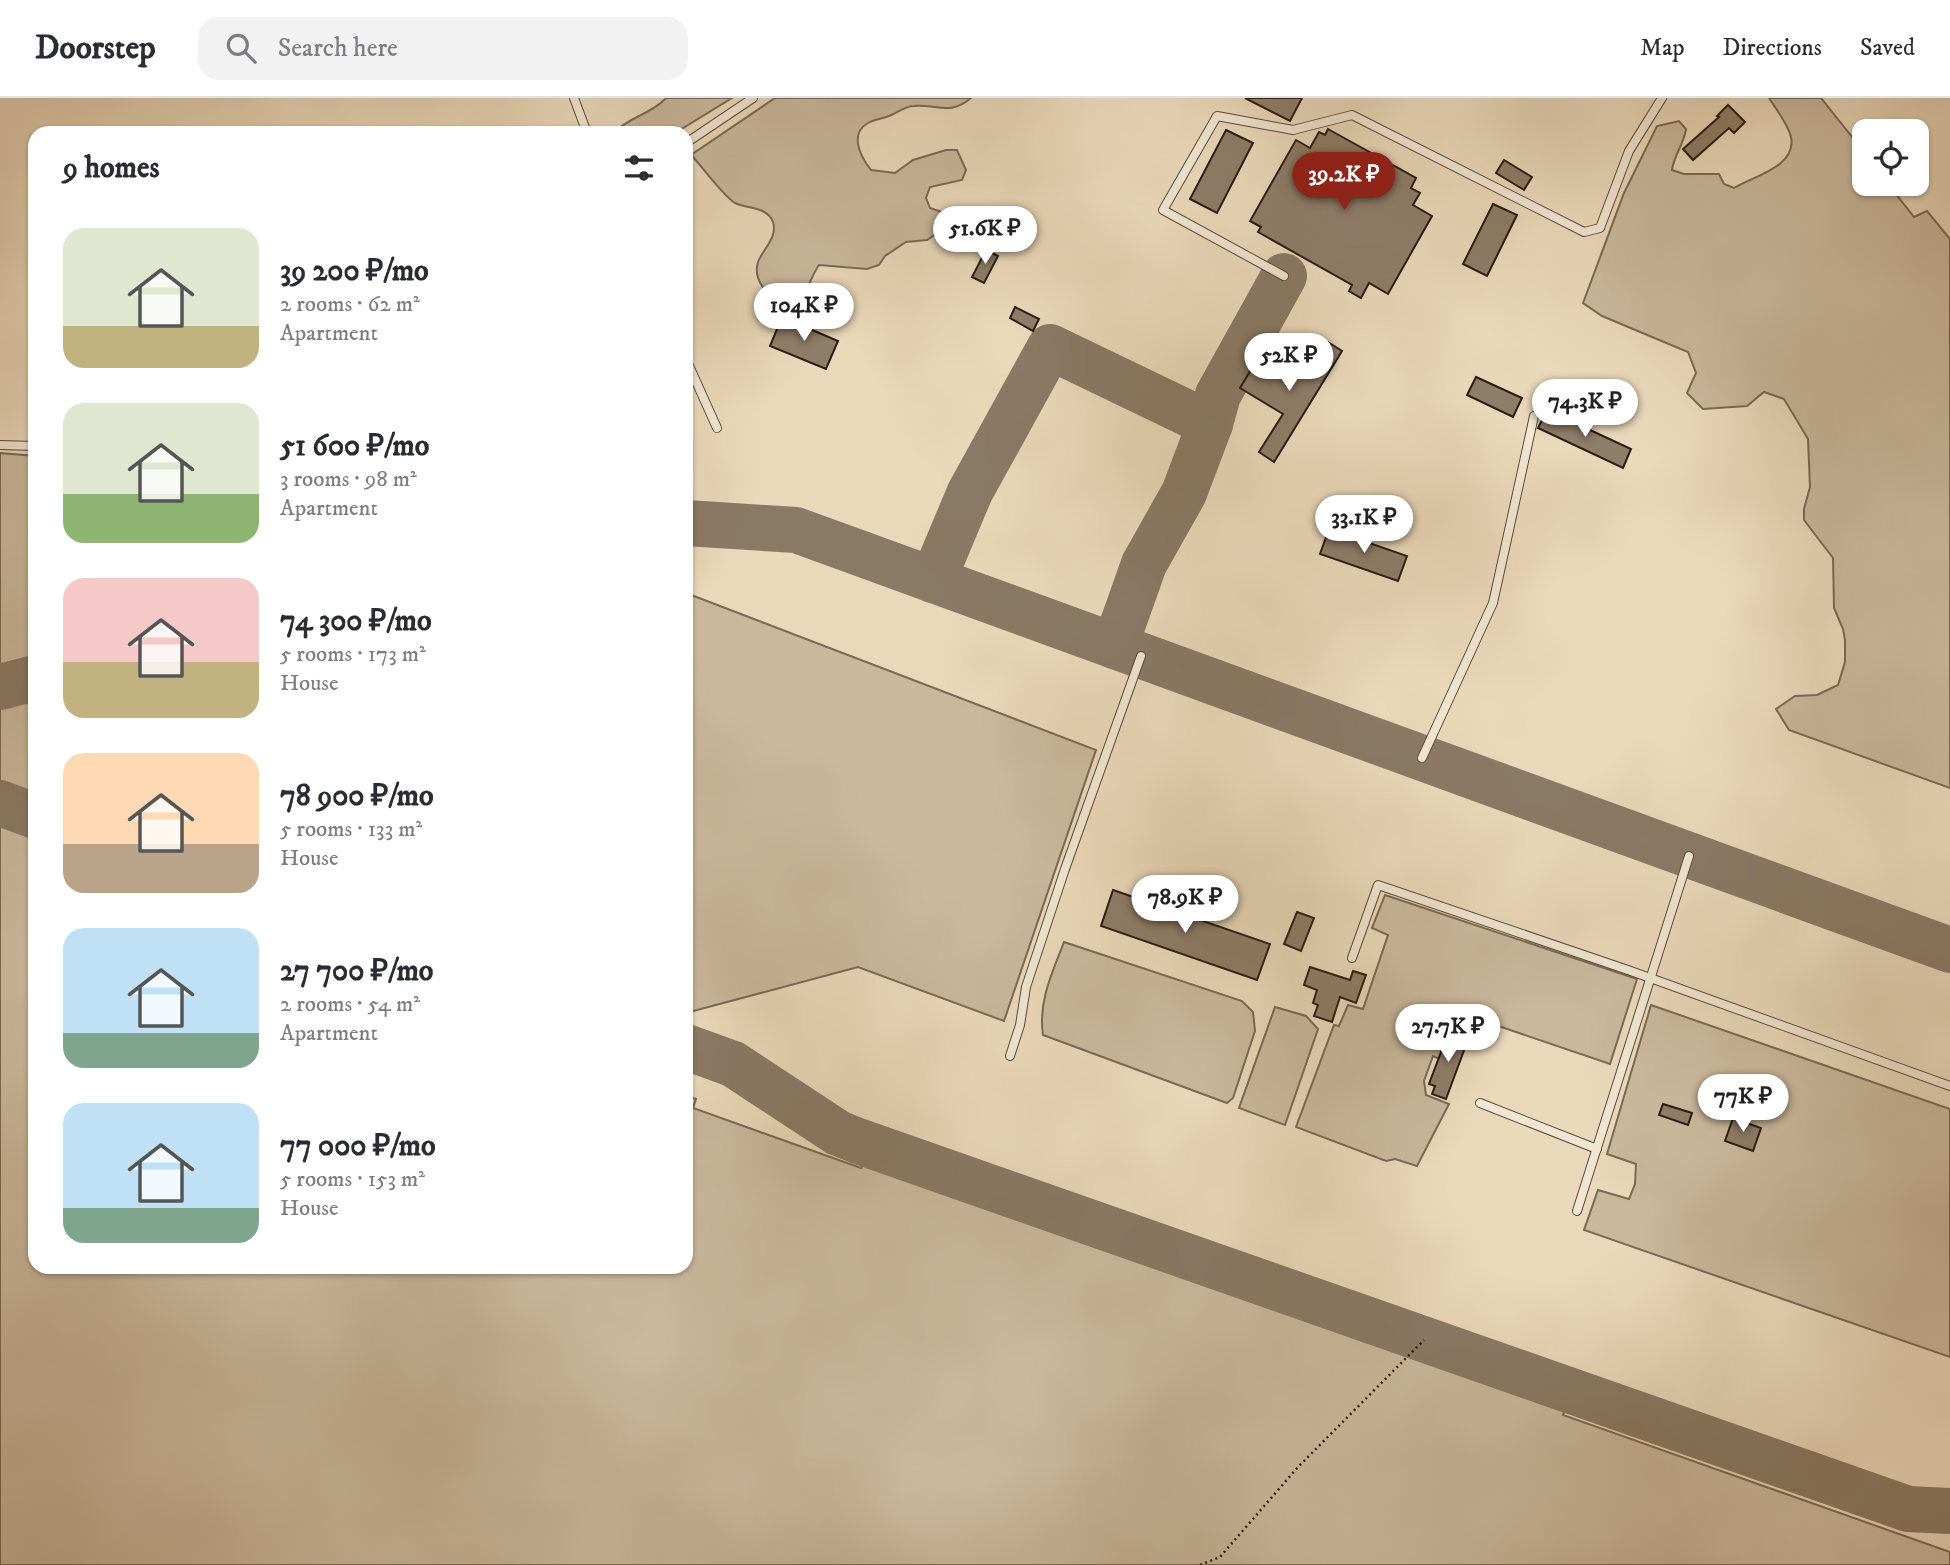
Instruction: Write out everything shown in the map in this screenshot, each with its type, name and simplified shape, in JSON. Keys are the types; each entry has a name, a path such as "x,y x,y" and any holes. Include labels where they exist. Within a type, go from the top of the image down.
{"lane":[{"path":"575,98 585,126"},
{"path":"693,138 752,98"},
{"path":"1284,276 1163,210 1217,116 1293,130 1352,115 1584,232 1600,228 1629,151 1662,98"},
{"path":"693,375 717,428"},
{"path":"1422,758 1493,603 1534,416"},
{"path":"0,445 28,446"},
{"path":"1010,1056 1020,1025 1026,987 1065,869 1142,656"},
{"path":"1577,1211 1689,856"},
{"path":"1352,958 1378,886 1650,977 1950,1086"},
{"path":"1479,1103 1597,1149"}],"path":[{"path":"1200,1565 1220,1557 1298,1466 1424,1340"}],"shaded area":[{"path":"666,98 732,98 686,126 622,126"},
{"path":"775,98 971,98 950,108 910,106 868,123 859,133 860,152 871,170 895,173 913,160 946,150 957,150 966,170 962,180 930,187 926,198 930,208 950,215 948,226 927,240 906,242 885,256 879,265 867,269 819,265 805,292 795,301 775,298 762,285 757,274 758,262 773,233 770,217 762,211 740,205 730,199 693,157 693,154"},
{"path":"1769,98 1821,98 1852,137 1852,196 1897,196 1914,217 1927,211 1950,239 1950,788 1789,730 1776,709 1795,696 1817,695 1838,685 1845,662 1843,629 1834,608 1833,558 1804,520 1810,487 1808,439 1784,399 1764,392 1747,406 1703,409 1687,393 1696,373 1688,352 1602,316 1583,303 1624,193 1657,126 1679,121 1686,129 1672,170 1684,174 1719,174 1724,184 1734,188 1772,169 1787,156 1791,137"},
{"path":"0,453 28,455 28,659 0,666"},
{"path":"693,596 1096,750 1004,1021 858,967 693,1011"},
{"path":"28,696 28,794 0,784 0,703"},
{"path":"0,822 28,832 28,1274 693,1274 693,1108 861,1168 867,1155 1567,1403 1563,1415 1950,1552 1950,1565 0,1565"},
{"path":"1385,895 1637,979 1610,1064 1475,1018 1469,1029 1439,1022 1429,1044 1459,1058 1454,1065 1433,1056 1424,1081 1426,1095 1449,1104 1417,1166 1395,1159 1386,1161 1296,1127 1334,1025 1339,1026 1348,1005 1363,1009 1388,935 1372,928"},
{"path":"1064,942 1242,1001 1253,1012 1255,1031 1233,1098 1227,1103 1043,1035 1044,999"},
{"path":"1651,1005 1950,1109 1950,1357 1584,1230 1598,1190 1629,1199 1635,1184 1636,1164 1607,1154"},
{"path":"1275,1007 1306,1016 1318,1029 1285,1125 1239,1108"}],"building":[{"path":"1245,98 1302,98 1290,121"},
{"path":"1728,105 1745,122 1734,133 1729,128 1693,160 1683,149 1719,117 1717,116"},
{"path":"1328,129 1416,178 1411,188 1420,193 1413,205 1432,216 1388,294 1369,283 1361,298 1349,291 1352,285 1258,232 1261,227 1250,221 1296,140 1310,148 1319,132 1325,135"},
{"path":"1226,130 1253,143 1217,213 1190,199"},
{"path":"1504,160 1532,177 1524,190 1496,173"},
{"path":"1493,204 1517,215 1487,276 1463,264"},
{"path":"986,250 998,256 984,283 972,277"},
{"path":"1015,307 1039,319 1033,331 1010,318"},
{"path":"782,317 838,341 826,369 770,346"},
{"path":"1328,342 1342,351 1274,462 1259,452 1283,414 1240,388 1257,360 1289,380 1308,349 1319,356"},
{"path":"1476,377 1522,398 1513,417 1467,395"},
{"path":"1547,410 1631,449 1623,468 1538,428"},
{"path":"1329,529 1407,556 1398,581 1320,554"},
{"path":"1113,890 1270,944 1257,980 1101,926"},
{"path":"1297,912 1314,918 1301,951 1284,944"},
{"path":"1310,967 1350,980 1353,971 1366,975 1356,1003 1340,997 1332,1022 1314,1016 1318,1005 1313,1003 1317,990 1304,985"},
{"path":"1449,1031 1469,1037 1446,1099 1432,1094 1435,1086 1429,1084"},
{"path":"1663,1104 1692,1113 1688,1125 1659,1115"},
{"path":"1733,1118 1761,1128 1753,1151 1725,1141"}],"taxiway":[{"path":"1115,646 1144,564 1184,493 1218,395 1284,276"},
{"path":"933,580 970,492 1050,347 1210,424"},
{"path":"693,523 796,530 1950,950"},
{"path":"0,687 28,680"},
{"path":"0,803 28,813"},
{"path":"693,1050 733,1064 838,1133 858,1141 1908,1509 1950,1511"}]}
